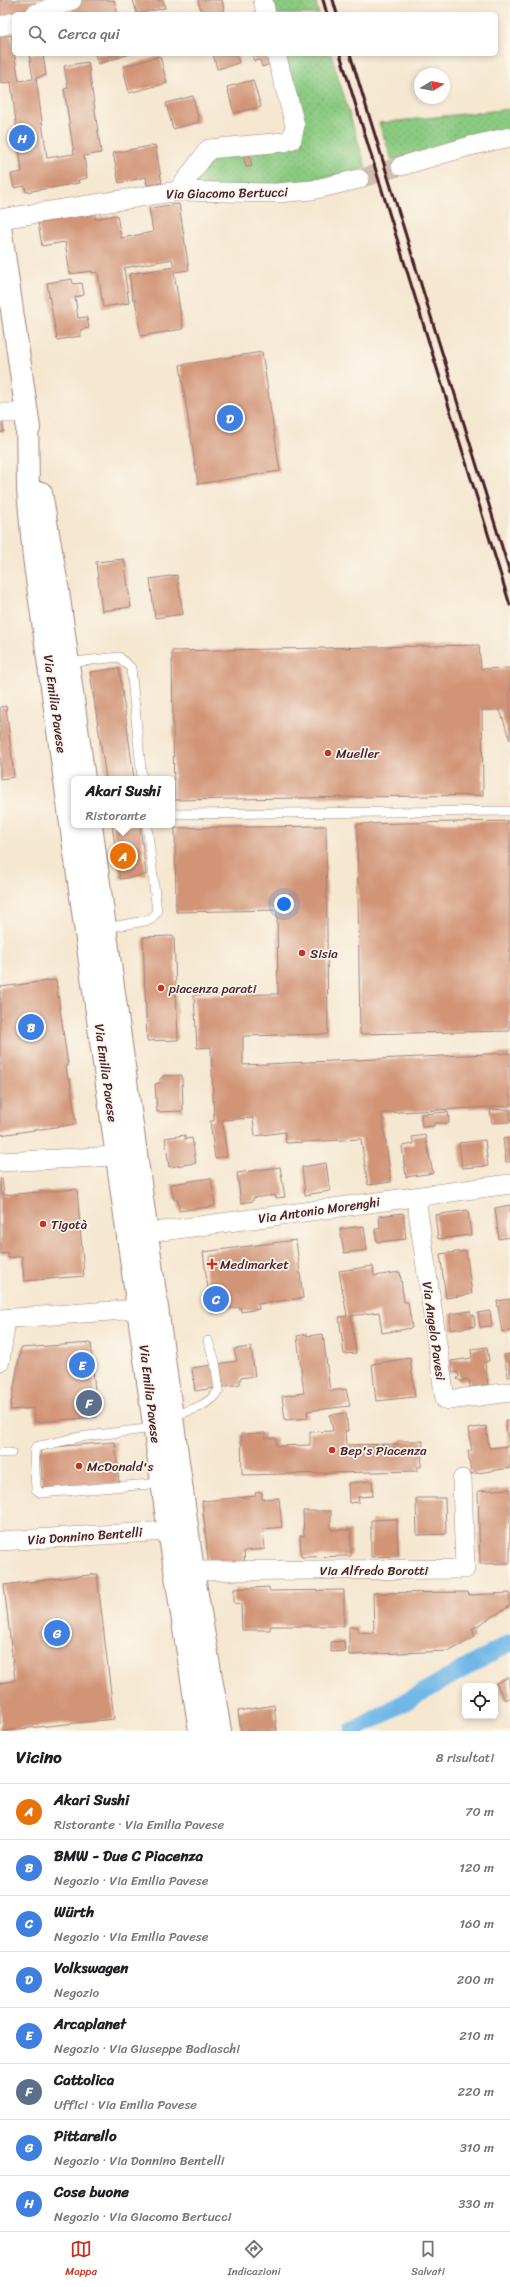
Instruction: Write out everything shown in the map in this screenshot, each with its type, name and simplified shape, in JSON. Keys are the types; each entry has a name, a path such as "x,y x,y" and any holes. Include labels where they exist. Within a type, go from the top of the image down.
{"main road":[{"name":"Via Emilia Pavese","path":"0,227 27,413 28,489 34,557 83,776"},
{"name":"Via Emilia Pavese","path":"59,664 76,776"},
{"name":"Via Emilia Pavese","path":"84,828 101,941 163,1422 194,1571 220,1731"},
{"name":"Via Emilia Pavese","path":"91,828 117,1156 138,1235"},
{"name":"Via Emilia Pavese","path":"163,1422 162,1483 200,1731"}],"street":[{"path":"40,12 72,0"},
{"path":"263,0 266,12"},
{"path":"0,26 12,23"},
{"path":"178,191 209,149 292,139 294,125 277,56"},
{"path":"401,166 470,146 510,137"},
{"name":"Via Giacomo Bertucci","path":"0,219 178,191 277,193 312,190 359,178"},
{"path":"0,413 27,413"},
{"path":"0,1162 117,1156"},
{"name":"Via Antonio Morenghi","path":"138,1235 510,1184"},
{"name":"Via Angelo Pavesi","path":"416,1197 445,1399 449,1400 510,1392"},
{"path":"0,1361 3,1319 149,1309"},
{"name":"Via Alfredo Borotti","path":"194,1571 465,1569 462,1479"},
{"name":"Via Donnino Bentelli","path":"0,1541 169,1530"}],"lane":[{"path":"59,664 119,657 131,668 142,776"},
{"path":"175,814 508,811"},
{"path":"101,941 150,920 157,912 147,828"},
{"path":"162,1483 41,1493 36,1489 34,1452 36,1447 80,1437 163,1422 199,1408 212,1400 219,1390 215,1362 208,1341"},
{"path":"0,1453 11,1454"}],"green space":[{"path":"268,0 315,0 318,12 271,12"},
{"path":"281,56 332,56 366,168 306,182 177,190 208,152 303,145"},
{"path":"510,109 510,131 392,160 379,123"}],"building":[{"path":"0,0 41,0 43,5 22,12 12,12 12,15 0,19"},
{"path":"83,0 114,0 117,12 72,12 70,4"},
{"path":"133,0 163,0 165,8 146,12 136,12"},
{"path":"198,0 222,0 225,12 201,12"},
{"path":"11,35 12,56 15,56 19,81 33,79 29,56 43,56 46,75 36,78 47,158 74,154 64,89 68,88 64,66 88,62 101,153 84,156 87,178 78,180 79,183 26,192 25,186 14,188 11,174 22,172 11,82 0,83 0,37"},
{"path":"96,56 124,56 98,64"},
{"path":"160,56 167,83 129,93 123,67"},
{"path":"214,56 237,56 239,63 217,69"},
{"path":"253,56 269,56 271,64 262,67 260,60 254,61"},
{"path":"253,80 261,107 234,113 227,87"},
{"path":"193,96 199,122 173,129 166,103"},
{"path":"155,145 162,183 147,185 146,177 119,183 113,153"},
{"path":"249,153 252,166 246,167 243,154"},
{"path":"179,204 189,270 174,272 183,329 141,336 135,299 133,300 129,274 174,267 172,259 124,268 129,303 103,307 98,272 92,273 92,271 70,274 65,242 42,246 38,223 95,213 95,219 117,215 121,238 153,232 149,208"},
{"path":"72,279 73,284 82,283 84,295 75,297 78,318 87,317 89,328 80,330 81,336 57,340 47,283"},
{"path":"262,352 280,471 198,484 180,365"},
{"path":"0,420 2,420 4,432 0,432"},
{"path":"124,559 131,607 102,611 96,562"},
{"path":"177,575 183,614 155,618 150,579"},
{"name":"Mueller","path":"479,645 481,669 510,668 510,740 500,710 482,710 483,795 175,800 172,651"},
{"path":"119,668 134,776 106,776 90,672"},
{"path":"6,706 14,777 0,779 0,707"},
{"path":"510,821 510,1031 360,1034 357,824"},
{"path":"326,826 328,1034 243,1036 243,1065 510,1053 510,1106 382,1113 391,1182 368,1185 361,1139 286,1143 285,1132 255,1136 253,1118 222,1120 227,1156 215,1158 210,1121 214,1121 211,1047 197,1048 194,995 278,994 277,910 176,912 175,828"},
{"path":"112,828 140,828 146,875 120,879"},
{"name":"piacenza parati","path":"174,936 178,1040 147,1041 143,937"},
{"path":"56,980 68,1066 66,1066 68,1079 70,1079 76,1124 0,1135 0,987"},
{"path":"182,1075 183,1111 157,1112 155,1084 160,1083 160,1079 163,1076"},
{"path":"510,1109 510,1122 492,1123 490,1110"},
{"path":"448,1112 449,1123 434,1123 434,1126 422,1127 421,1114"},
{"path":"185,1135 185,1139 192,1138 196,1163 169,1167 165,1138"},
{"path":"425,1135 433,1173 406,1177 402,1146 414,1144 412,1137"},
{"path":"510,1138 510,1162 506,1162 503,1139"},
{"path":"485,1140 488,1166 462,1168 459,1143"},
{"path":"326,1163 330,1191 305,1195 302,1167"},
{"path":"280,1167 285,1197 276,1198 275,1195 253,1198 253,1201 241,1203 237,1173"},
{"path":"211,1178 215,1206 179,1211 178,1200 174,1200 171,1184"},
{"name":"Tigotà","path":"0,1179 2,1179 4,1195 77,1189 84,1276 24,1281 22,1256 8,1258 8,1253 0,1254"},
{"path":"510,1205 510,1237 499,1239 495,1208"},
{"path":"468,1210 471,1235 438,1239 435,1215"},
{"path":"403,1213 406,1239 377,1242 375,1229 380,1229 379,1216"},
{"path":"364,1226 367,1250 344,1253 340,1229"},
{"path":"296,1240 303,1298 258,1304 259,1309 241,1312 240,1307 211,1311 203,1252"},
{"path":"466,1251 472,1294 446,1298 440,1254"},
{"path":"373,1266 374,1276 400,1272 404,1302 408,1302 412,1328 382,1333 379,1312 351,1316 356,1353 344,1354 339,1317 347,1316 339,1271"},
{"path":"510,1299 510,1331 502,1332 497,1301"},
{"path":"470,1311 471,1315 474,1315 475,1326 450,1330 450,1314"},
{"path":"490,1311 492,1326 480,1327 478,1313"},
{"path":"307,1334 307,1336 323,1334 330,1391 346,1389 350,1406 307,1411 308,1418 285,1420 282,1396 304,1393 297,1336"},
{"path":"91,1343 97,1417 35,1422 34,1408 10,1410 21,1348"},
{"path":"251,1347 255,1376 240,1378 240,1384 195,1391 192,1368 237,1361 234,1349"},
{"path":"487,1347 489,1361 485,1362 488,1385 470,1388 469,1380 464,1379 462,1382 457,1379 459,1376 457,1372 453,1373 451,1361 472,1358 471,1349"},
{"path":"510,1354 510,1377 508,1377 504,1355"},
{"path":"410,1358 415,1397 376,1401 372,1364"},
{"name":"Bep's Piacenza","path":"346,1413 348,1431 345,1431 346,1445 397,1444 397,1441 423,1441 421,1467 417,1467 417,1471 242,1475 241,1434 265,1433 265,1438 276,1438 276,1446 310,1445 310,1432 333,1431 330,1415"},
{"path":"505,1420 510,1420 510,1468 471,1474 468,1451 472,1451 468,1429 486,1426 489,1448 509,1446"},
{"name":"McDonald's","path":"115,1442 119,1483 43,1490 40,1448"},
{"path":"372,1481 373,1496 358,1497 359,1502 349,1503 348,1483"},
{"path":"510,1489 510,1563 480,1564 478,1491"},
{"path":"262,1492 262,1499 279,1498 282,1527 263,1529 265,1549 244,1551 245,1565 209,1569 202,1501 256,1496 255,1493"},
{"path":"416,1498 445,1498 446,1534 417,1535"},
{"path":"303,1511 331,1511 331,1530 351,1530 351,1556 301,1557 300,1536 304,1536"},
{"path":"397,1519 398,1556 371,1557 371,1520"},
{"path":"97,1574 114,1719 0,1731 0,1683 15,1681 4,1585"},
{"path":"269,1587 269,1591 344,1590 344,1626 270,1626 270,1630 242,1630 241,1604 234,1603 234,1589"},
{"path":"468,1592 469,1595 510,1593 510,1606 472,1629 475,1637 450,1651 349,1655 349,1627 358,1627 358,1632 374,1633 373,1593"},
{"path":"344,1641 345,1651 331,1652 331,1642"},
{"path":"509,1677 510,1697 505,1700 498,1687 498,1683 496,1683"},
{"path":"274,1705 277,1731 241,1731 238,1711"}],"waterway":[{"path":"353,1731 510,1643"}],"tunnel":[{"path":"359,179 401,166"}],"railway":[{"path":"323,0 326,12"},
{"path":"333,0 336,12"},
{"path":"341,56 510,605"},
{"path":"351,56 510,573"}],"place":[{"name":"Cose buone","path":"22,138"},
{"name":"Volkswagen","path":"230,418"},
{"name":"Mueller","path":"328,753"},
{"name":"Akari Sushi","path":"123,856"},
{"name":"Sisia","path":"302,953"},
{"name":"piacenza parati","path":"161,988"},
{"name":"BMW - Due C Piacenza","path":"31,1027"},
{"name":"Tigotà","path":"43,1224"},
{"name":"Medimarket","path":"212,1264"},
{"name":"Würth","path":"216,1299"},
{"name":"Arcaplanet","path":"82,1365"},
{"name":"Cattolica","path":"89,1403"},
{"name":"Bep's Piacenza","path":"332,1450"},
{"name":"McDonald's","path":"79,1466"},
{"name":"Pittarello","path":"57,1633"}]}
